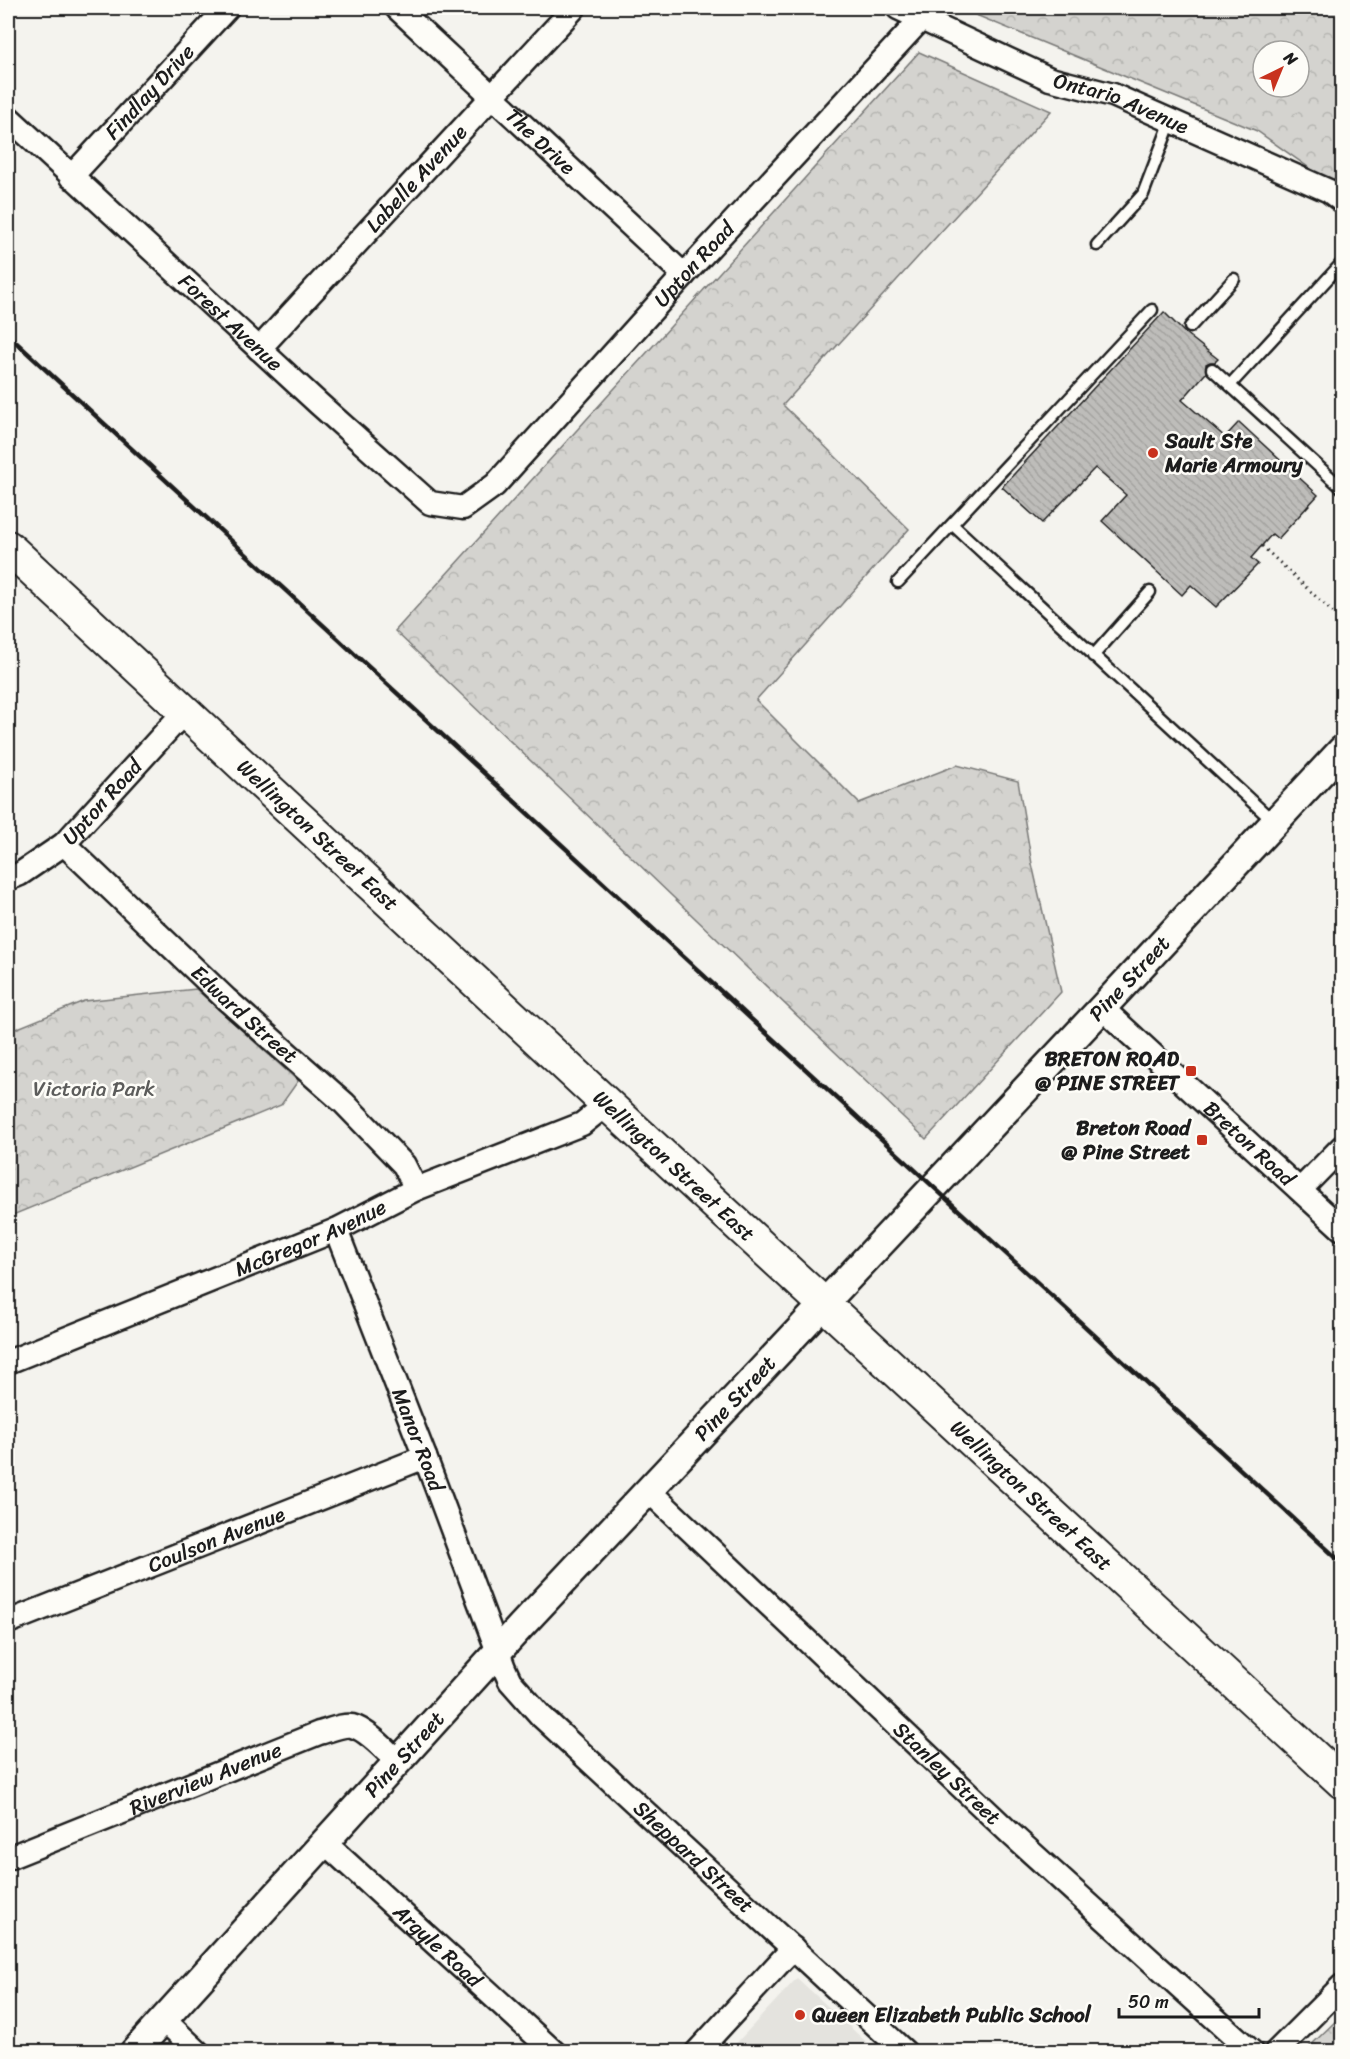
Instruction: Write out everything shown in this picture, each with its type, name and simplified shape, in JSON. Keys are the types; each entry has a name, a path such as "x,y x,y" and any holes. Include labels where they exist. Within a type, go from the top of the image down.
{"main road":[{"name":"Wellington Street East","path":"8,547 607,1104 1342,1782"}],"street":[{"name":"Findlay Drive","path":"71,177 227,8"},
{"name":"The Drive","path":"396,8 684,275"},
{"name":"Labelle Avenue","path":"259,349 574,8"},
{"name":"Ontario Avenue","path":"898,8 1050,79 1113,95 1329,191 1342,201"},
{"name":"Upton Road","path":"463,508 495,485 684,275 922,18"},
{"name":"Forest Avenue","path":"8,117 430,503 463,508"},
{"name":"Upton Road","path":"8,879 20,874 64,844 184,711"},
{"name":"Pine Street","path":"134,2052 498,1651 1342,750"},
{"name":"Edward Street","path":"64,844 226,999 344,1103 404,1165 416,1189"},
{"name":"Breton Road","path":"1102,1008 1342,1229"},
{"name":"McGregor Avenue","path":"8,1362 336,1230 416,1189 582,1124 607,1104"},
{"path":"1300,1190 1342,1147"},
{"name":"Manor Road","path":"336,1230 498,1651"},
{"name":"Coulson Avenue","path":"8,1622 425,1457"},
{"name":"Stanley Street","path":"648,1490 1012,1835 1252,2052"},
{"name":"Sheppard Street","path":"498,1651 510,1681 541,1716 905,2052"},
{"name":"Riverview Avenue","path":"8,1858 308,1737 336,1728 352,1726 366,1734 398,1762"},
{"name":"Argyle Road","path":"324,1842 554,2052"},
{"path":"697,2052 793,1948"},
{"path":"1276,2052 1342,1986"},
{"path":"164,2020 198,2052"}],"lane":[{"path":"1097,245 1143,194 1171,121"},
{"path":"1230,385 1342,263"},
{"path":"1190,327 1234,279"},
{"path":"898,582 1152,310"},
{"path":"1212,369 1342,488"},
{"path":"952,525 1274,823"},
{"path":"1093,656 1150,592"}],"path":[{"path":"1262,546 1342,621"}],"shaded area":[{"name":"Queen Elizabeth Public School","path":"797,1978 876,2051 729,2051"}],"green space":[{"path":"959,8 1342,8 1342,191 1257,131"},
{"path":"919,52 1051,111 783,405 909,529 756,700 859,803 957,765 1018,781 1032,864 1061,992 926,1139 395,631"},
{"name":"Victoria Park","path":"196,989 298,1081 281,1105 8,1217 8,1032 84,1001"},
{"path":"1342,2015 1342,2051 1305,2051"}],"building":[{"name":"Sault Ste Marie Armoury","path":"1164,312 1185,333 1218,359 1206,364 1206,373 1182,400 1225,437 1239,422 1318,495 1278,539 1272,534 1251,558 1258,564 1216,607 1191,585 1182,595 1102,521 1126,495 1095,468 1042,523 1002,487"}],"railway":[{"path":"8,335 1342,1563"}],"place":[{"name":"Sault Ste Marie Armoury","path":"1153,453"},
{"name":"BRETON ROAD @ PINE STREET","path":"1191,1071"},
{"name":"Breton Road @ Pine Street","path":"1202,1140"},
{"name":"Queen Elizabeth Public School","path":"800,2015"}]}
